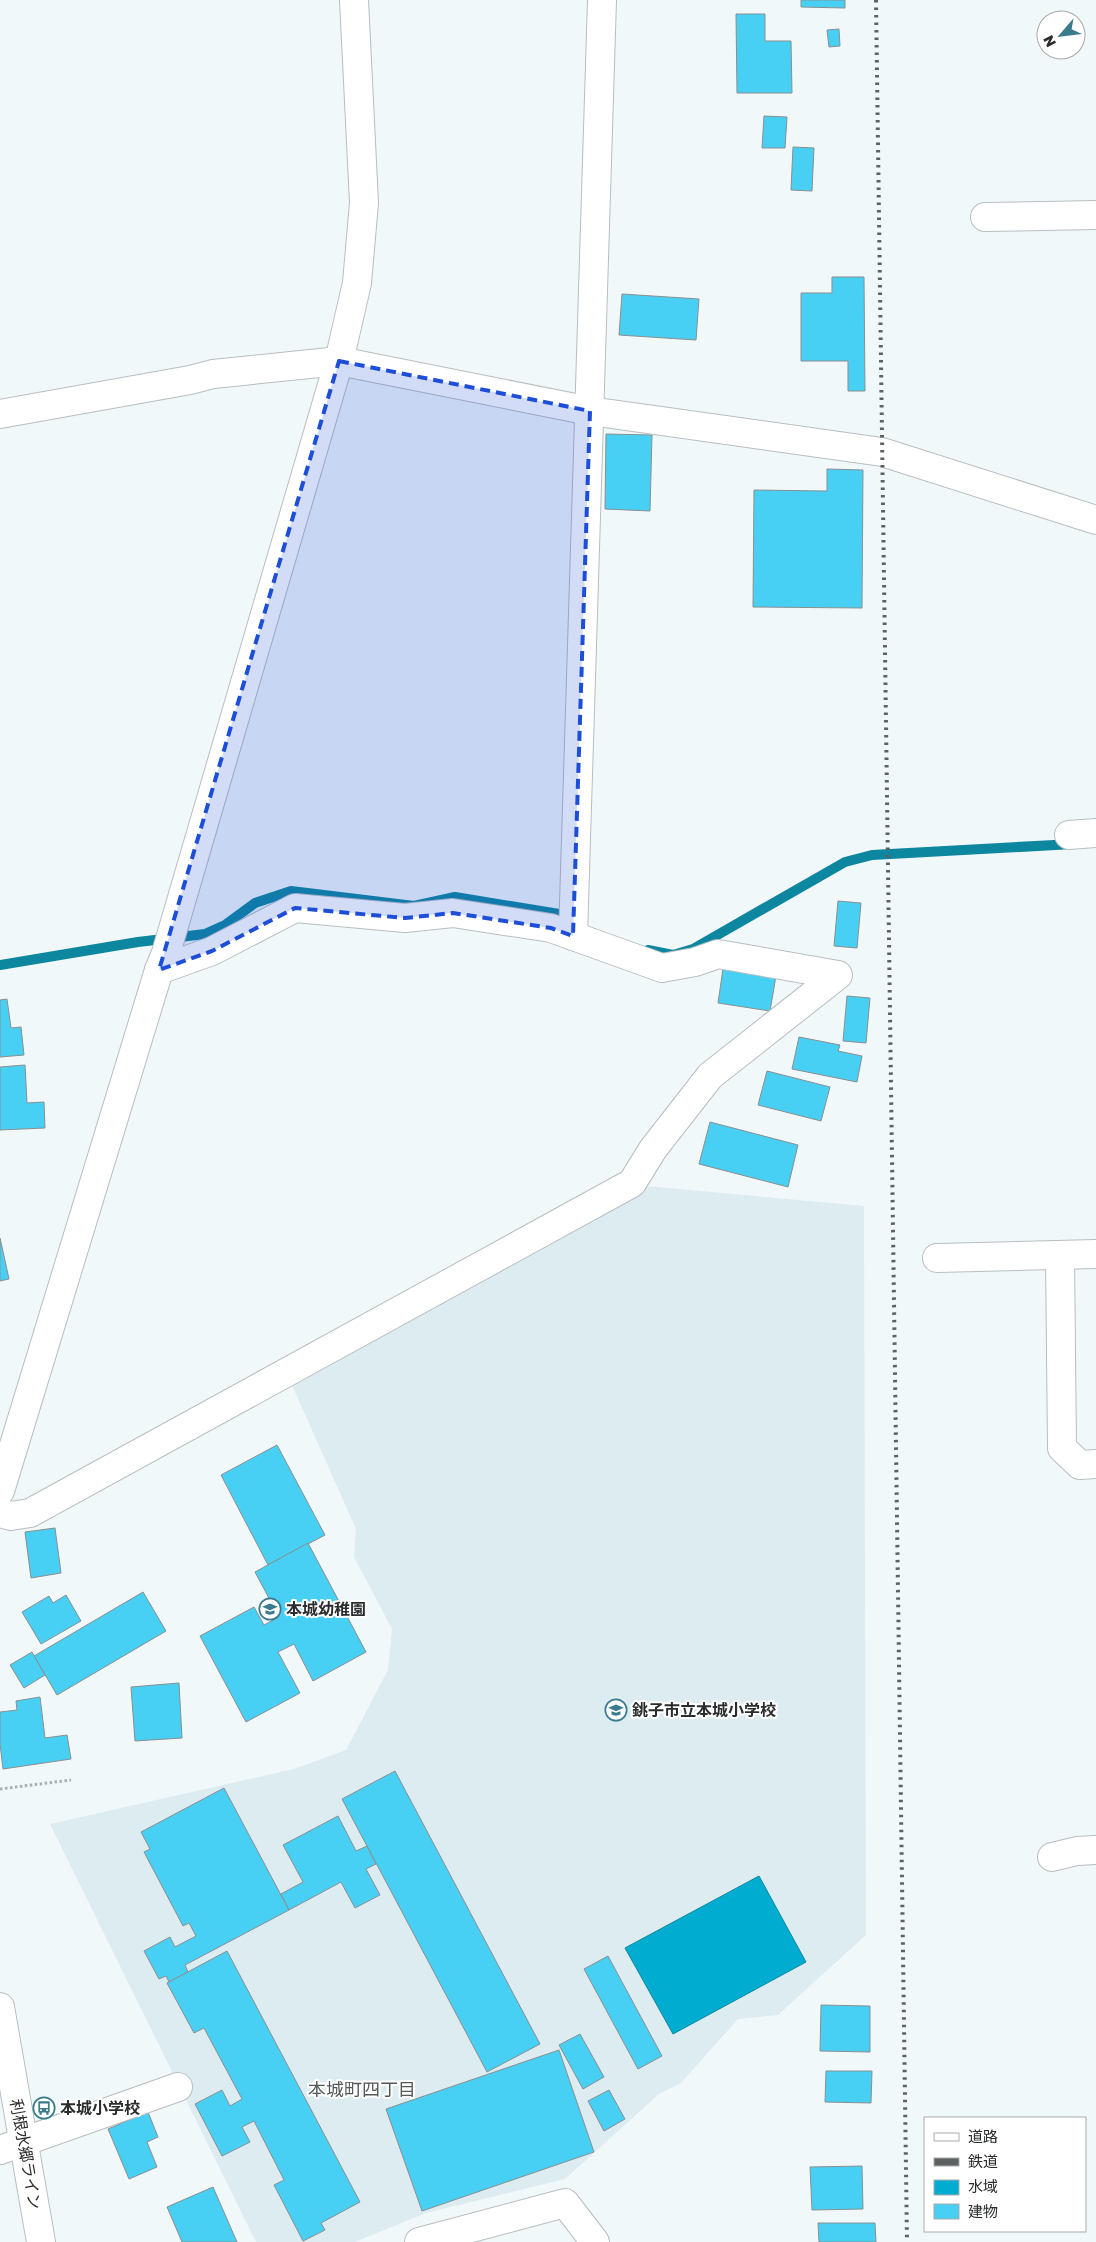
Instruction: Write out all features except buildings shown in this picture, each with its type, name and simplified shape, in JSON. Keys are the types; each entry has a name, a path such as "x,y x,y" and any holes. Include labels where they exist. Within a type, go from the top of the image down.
{"main road":[{"path":"0,1491 175,922 339,361 357,283 364,203 354,0"},
{"path":"572,936 602,0"},
{"path":"985,217 1096,215"},
{"path":"0,414 190,380 213,374 339,361 590,411 882,452 1096,520"},
{"path":"1069,835 1096,833"},
{"path":"0,1513 11,1516 30,1513 632,1183 653,1149 710,1076 838,975 718,954 696,962 662,968 551,928 453,913 404,918 295,908 212,951 163,962"},
{"path":"937,1258 1096,1254"},
{"path":"1060,1255 1062,1448 1080,1465 1096,1464"},
{"path":"1052,1857 1077,1851 1096,1850"},
{"name":"利根水郷ライン","path":"0,2007 12,2146 41,2242"},
{"path":"12,2146 178,2087"},
{"path":"419,2242 565,2203 595,2242"}],"path":[{"path":"0,1789 71,1780"}],"highlighted area":[{"path":"339,361 590,411 573,936 551,928 453,913 405,918 295,908 212,951 159,970"}],"shaded area":[{"name":"銚子市立本城小学校","path":"646,1186 864,1206 866,1935 778,2015 738,2019 681,2083 659,2094 565,2179 426,2213 355,2242 256,2242 50,1824 294,1769 346,1750 388,1670 392,1629 354,1557 356,1529 291,1383"}],"water":[{"path":"759,1876 806,1962 673,2034 625,1948"}],"waterway":[{"path":"648,950 673,955 693,949 845,862 872,855 1073,844"},
{"path":"0,965 138,942 205,934 225,925 255,903 291,891 414,906 455,897 559,914 571,920"}],"railway":[{"path":"876,0 907,2242"}],"place":[{"name":"本城幼稚園","path":"270,1609"},
{"name":"銚子市立本城小学校","path":"616,1710"},
{"name":"本城小学校","path":"44,2108"}],"district":[{"name":"本城町四丁目","path":"362,2090"}]}
